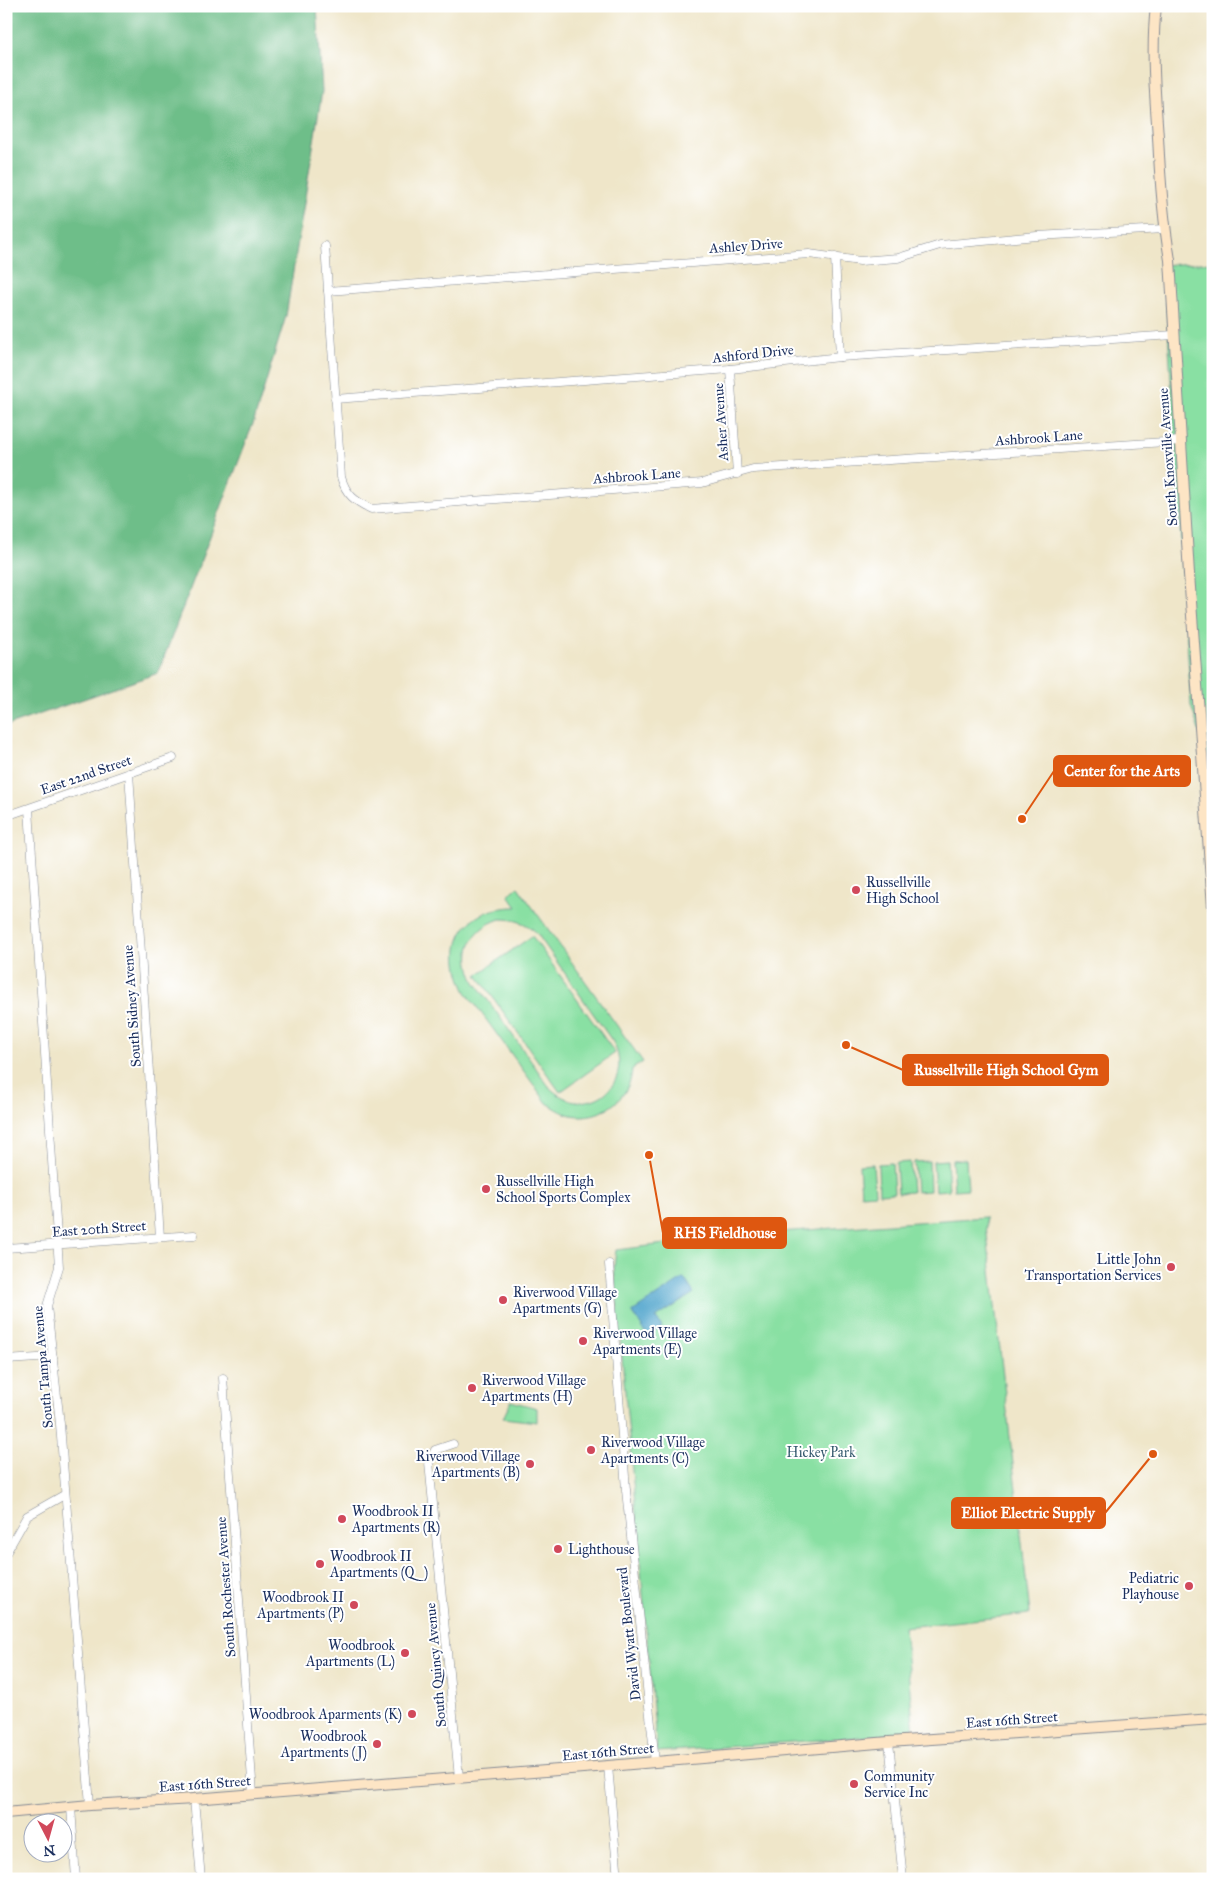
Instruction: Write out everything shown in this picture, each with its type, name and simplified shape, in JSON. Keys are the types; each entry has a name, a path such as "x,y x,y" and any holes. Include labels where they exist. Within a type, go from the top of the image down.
{"street":[{"name":"South Knoxville Avenue","path":"1156,6 1153,63 1164,229 1170,260 1180,441 1213,907"},
{"name":"Ashley Drive","path":"328,291 809,254 860,261 898,258 940,245 1037,236 1164,229"},
{"name":"Ashbrook Lane","path":"325,246 341,477 344,488 354,501 371,509 702,483 753,469 1180,441"},
{"path":"835,257 840,358"},
{"name":"Ashford Drive","path":"335,400 730,369 840,358 1174,335"},
{"name":"Asher Avenue","path":"730,369 737,474"},
{"name":"East 22nd Street","path":"6,816 173,758"},
{"name":"South Sidney Avenue","path":"129,773 160,1237"},
{"name":"South Tampa Avenue","path":"29,809 59,1267 47,1306 60,1424 64,1495 90,1805"},
{"name":"East 20th Street","path":"6,1248 194,1235"},
{"name":"David Wyatt Boulevard","path":"609,1264 626,1490 655,1762"},
{"path":"6,1360 53,1357"},
{"name":"South Rochester Avenue","path":"223,1378 253,1794"},
{"name":"South Quincy Avenue","path":"453,1444 435,1450 429,1462 459,1778"},
{"path":"6,1552 27,1516 64,1495"},
{"name":"East 16th Street","path":"6,1813 889,1742 1213,1719"},
{"path":"889,1742 903,1879"},
{"path":"608,1766 618,1879"},
{"path":"194,1799 201,1879"},
{"path":"71,1807 76,1879"}],"green space":[{"path":"6,6 317,6 322,91 286,316 254,421 158,673 6,726"},
{"path":"1213,262 1213,773 1191,706 1164,265"},
{"path":"518,887 643,1062 632,1069 626,1090 620,1098 603,1111 593,1115 571,1115 547,1103 466,992 459,975 457,959 458,944 463,932 471,922 483,914 498,909 517,907 508,895","holes":["500,919 515,920 536,932 613,1042 618,1058 618,1073 613,1085 604,1094 592,1100 578,1101 564,1098 550,1088 475,982 469,962 471,944 481,929"]},
{"path":"532,936 615,1053 560,1092 477,975"},
{"path":"966,1159 968,1189 954,1190 952,1160"},
{"path":"947,1160 949,1190 935,1191 933,1161"},
{"path":"929,1161 930,1191 916,1192 914,1162"},
{"path":"910,1162 912,1192 898,1193 896,1163"},
{"path":"892,1163 894,1193 879,1194 878,1164"},
{"path":"873,1164 875,1194 861,1195 859,1165"},
{"name":"Hickey Park","path":"985,1217 1030,1614 904,1627 914,1733 657,1752 614,1267 616,1250 739,1235"},
{"path":"511,1401 537,1408 537,1422 503,1418"}],"water":[{"path":"684,1278 694,1293 656,1318 662,1327 648,1336 632,1312"}],"place":[{"name":"Center for the Arts","path":"1022,819"},
{"name":"Russellville High School","path":"856,890"},
{"name":"Russellville High School Gym","path":"846,1045"},
{"name":"RHS Fieldhouse","path":"649,1155"},
{"name":"Russellville High School Sports Complex","path":"486,1189"},
{"name":"Little John Transportation Services","path":"1171,1267"},
{"name":"Riverwood Village Apartments (G)","path":"503,1300"},
{"name":"Riverwood Village Apartments (E)","path":"583,1341"},
{"name":"Riverwood Village Apartments (H)","path":"472,1388"},
{"name":"Riverwood Village Apartments (C)","path":"591,1450"},
{"name":"Elliot Electric Supply","path":"1153,1454"},
{"name":"Riverwood Village Apartments (B)","path":"530,1464"},
{"name":"Woodbrook II Apartments (R)","path":"342,1519"},
{"name":"Lighthouse","path":"558,1549"},
{"name":"Woodbrook II Apartments (Q)","path":"320,1564"},
{"name":"Pediatric Playhouse","path":"1189,1586"},
{"name":"Woodbrook II Apartments (P)","path":"354,1605"},
{"name":"Woodbrook Apartments (L)","path":"405,1653"},
{"name":"Woodbrook Aparments (K)","path":"412,1714"},
{"name":"Woodbrook Apartments (J)","path":"377,1744"},
{"name":"Community Service Inc","path":"854,1784"}]}
